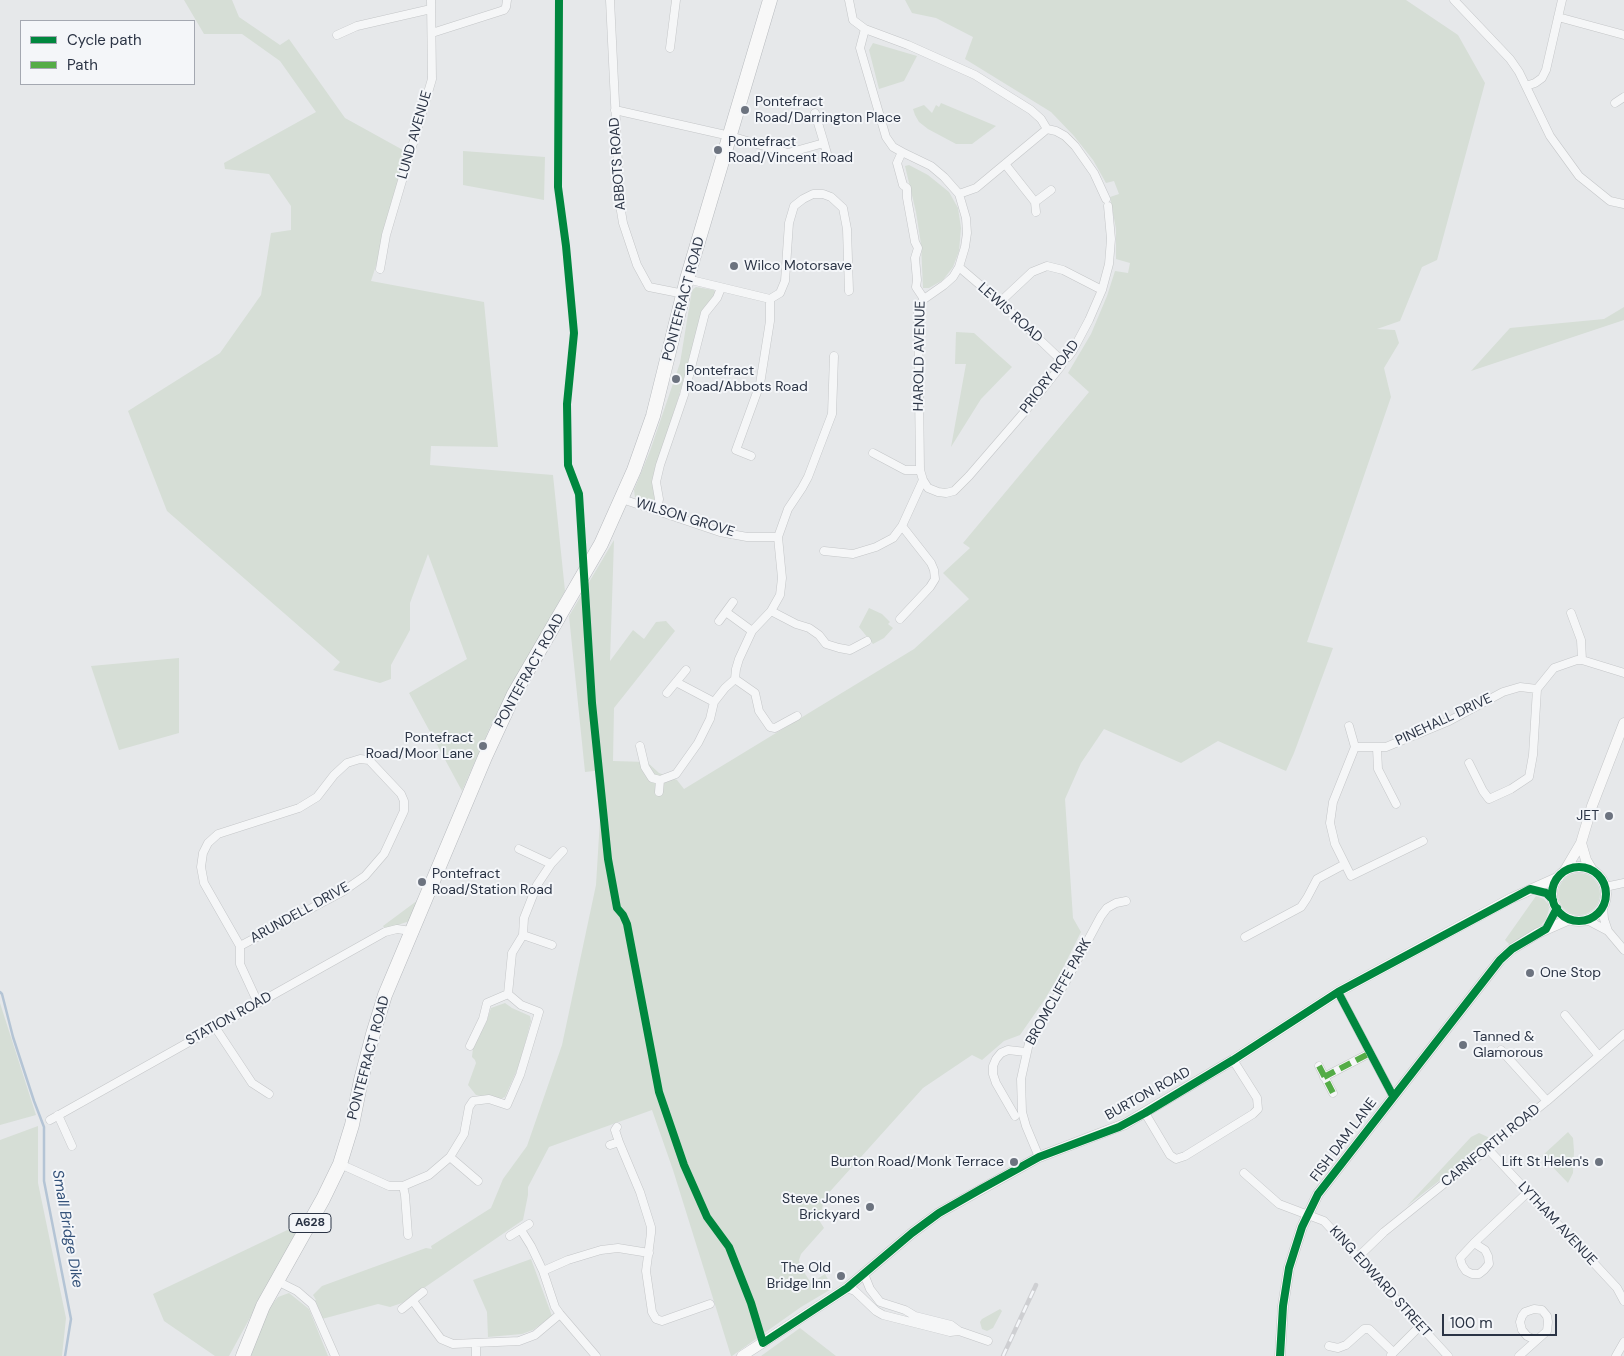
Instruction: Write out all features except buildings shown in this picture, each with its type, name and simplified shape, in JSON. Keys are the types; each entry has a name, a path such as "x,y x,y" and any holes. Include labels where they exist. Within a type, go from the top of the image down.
{"highway":[{"name":"PONTEFRACT ROAD","path":"243,1356 263,1306 319,1207 340,1164 352,1125 361,1080 379,1014 411,931 506,710 598,548 622,499 639,458 668,362 687,279 770,0"}],"street":[{"name":"LUND AVENUE","path":"380,269 386,235 432,79 431,0"},
{"path":"432,33 504,10 506,0"},
{"name":"ABBOTS ROAD","path":"610,0 620,205 627,240 637,265 649,287 684,294"},
{"path":"670,48 676,0"},
{"path":"849,0 853,20 865,29 860,48 870,88 886,137 893,147 931,166 944,177 959,194 964,208 967,233 959,266 944,285 924,299"},
{"path":"1454,0 1510,59 1526,86 1550,136 1579,176 1610,202 1624,204"},
{"path":"1526,86 1542,78 1546,70 1562,0"},
{"path":"337,35 357,26 431,9"},
{"path":"1558,17 1624,35"},
{"name":"PRIORY ROAD","path":"865,29 908,45 975,76 1031,110 1041,119 1047,129 1056,130 1074,146 1094,173 1107,203 1111,239 1110,264 1102,290 1072,352 1068,357 1061,360 1061,366 1026,410 954,491 938,492 928,488 923,480"},
{"path":"1615,103 1624,97"},
{"path":"615,110 730,136 788,153 824,143"},
{"path":"814,113 828,157"},
{"path":"959,194 976,188 1047,129"},
{"name":"HAROLD AVENUE","path":"902,152 897,163 903,185 907,188 915,242 918,248 916,287 924,299 918,308 920,470 923,480"},
{"path":"1005,164 1035,202 1036,212"},
{"path":"1035,202 1051,190"},
{"path":"687,279 770,299 780,293 785,281 789,223 794,206 813,194 823,194 831,197 843,208 847,224 850,290"},
{"name":"LEWIS ROAD","path":"959,266 1061,360"},
{"path":"1000,302 1032,272 1047,266 1063,270 1102,290"},
{"name":"PONTEFRACT ROAD","path":"657,511 659,498 656,482 660,465 684,395 705,313 717,298 721,288"},
{"path":"751,456 736,450 760,384 770,321 770,299"},
{"path":"640,746 645,767 652,778 660,780 676,774 698,743 710,719 714,702 735,679 739,659 752,631 771,611 780,595 782,578 778,538 788,509 808,477 832,414 834,356"},
{"path":"873,453 905,470 920,470"},
{"path":"824,551 852,554 876,547 893,538 902,526 923,480"},
{"name":"WILSON GROVE","path":"622,499 720,532 747,537 778,538"},
{"path":"900,619 930,587 934,579 934,570 931,562 902,526"},
{"path":"719,621 733,602"},
{"path":"771,611 796,624 809,628 819,635 826,644 850,650 866,641"},
{"path":"726,612 752,631"},
{"path":"1570,613 1582,640 1582,660"},
{"path":"843,658 844,649"},
{"path":"1469,763 1489,799 1512,790 1529,777 1533,755 1537,688 1554,668 1576,660 1582,660 1624,673"},
{"path":"667,693 686,670"},
{"path":"735,679 755,693 759,711 770,727 775,728 797,716"},
{"path":"676,682 714,702"},
{"name":"PINEHALL DRIVE","path":"1355,747 1386,748 1449,721 1503,692 1520,687 1537,688"},
{"path":"1350,726 1355,747 1334,802 1330,823 1335,844 1351,876 1423,841"},
{"path":"1555,904 1553,888 1581,843 1592,806 1623,729"},
{"path":"1377,748 1378,769 1396,804"},
{"name":"ARUNDELL DRIVE","path":"240,946 342,892 364,876 384,854 404,811 404,801 402,794 369,760 360,759 348,762 334,775 317,797 300,808 218,834 208,843 203,852 201,867 204,883 240,946 240,964 258,1003"},
{"path":"659,792 660,780"},
{"path":"1581,843 1586,860 1592,870 1600,877 1605,887 1604,919 1608,931 1624,950"},
{"path":"519,848 551,864"},
{"path":"508,994 512,952 523,935 524,918 537,885 551,864 563,851"},
{"path":"1245,937 1301,907 1317,878 1345,864"},
{"path":"1561,875 1577,868 1592,870"},
{"name":"BURTON ROAD","path":"742,1356 847,1288 912,1233 939,1213 1039,1157 1110,1131 1145,1113 1233,1060 1338,992 1530,889 1561,875"},
{"path":"1605,887 1624,883"},
{"path":"1530,889 1546,893 1562,915 1570,919 1586,920 1596,915 1604,906"},
{"name":"BROMCLIFFE PARK","path":"1039,1157 1022,1112 1021,1079 1026,1052 1033,1034 1065,982 1101,916 1107,908 1126,900"},
{"name":"FISH DAM LANE","path":"1546,928 1555,904"},
{"name":"FISH DAM LANE","path":"1280,1356 1283,1306 1289,1268 1296,1243 1308,1214 1328,1181 1500,960 1512,949 1546,928 1570,919"},
{"path":"1586,920 1608,931"},
{"name":"STATION ROAD","path":"50,1120 385,932 398,929 411,931"},
{"path":"523,935 552,945"},
{"path":"1338,992 1393,1096"},
{"path":"470,1046 483,1019 486,1004 508,994"},
{"path":"340,1164 389,1186 403,1186 429,1175 450,1157 464,1134 469,1108 473,1101 489,1099 507,1105 520,1075 539,1012 520,1005 508,994"},
{"path":"1565,1015 1599,1056"},
{"path":"215,1027 252,1083 269,1094"},
{"name":"CARNFORTH ROAD","path":"1356,1258 1384,1232 1547,1101 1624,1034"},
{"path":"1015,1116 996,1083 993,1066 1001,1053 1008,1050 1026,1052"},
{"path":"1502,1050 1547,1101"},
{"path":"1324,1077 1370,1053"},
{"path":"1145,1113 1170,1155 1176,1159 1185,1156 1258,1109 1257,1098 1233,1060"},
{"path":"1319,1066 1333,1092"},
{"path":"58,1115 63,1135 72,1146"},
{"path":"617,1127 616,1130 640,1192 650,1227 651,1233 646,1271 652,1312 656,1319 662,1321 710,1304"},
{"path":"610,1145 620,1142"},
{"name":"LYTHAM AVENUE","path":"1488,1148 1616,1288 1624,1301"},
{"path":"450,1157 478,1181"},
{"name":"KING EDWARD STREET","path":"1244,1172 1279,1204 1324,1221 1448,1356"},
{"path":"403,1186 408,1235"},
{"path":"1474,1243 1527,1192"},
{"path":"510,1236 529,1224"},
{"path":"521,1230 543,1271 555,1307 596,1356"},
{"path":"543,1271 568,1260 601,1250 618,1248 649,1253"},
{"path":"864,1274 870,1289 880,1302 905,1310 915,1316 951,1325 959,1331 988,1341"},
{"path":"284,1284 312,1304 335,1356"},
{"path":"847,1288 855,1291 876,1311 883,1315 950,1332 959,1331"},
{"path":"402,1309 413,1302 422,1292"},
{"path":"413,1302 441,1339 453,1344 519,1341 542,1330 560,1314"},
{"path":"1329,1346 1338,1348 1346,1345 1364,1329 1369,1329 1392,1354 1420,1326"},
{"path":"1519,1356 1535,1340"},
{"path":"1616,1356 1624,1342"},
{"path":"476,1344 476,1356"}],"shaded area":[{"path":"184,0 232,0 239,17 280,45 289,39 345,118 412,155 371,281 484,302 498,447 431,446 430,465 553,475 565,591 491,725 462,791 409,693 467,659 428,554 410,603 410,630 391,665 391,679 380,683 333,670 340,662 167,511 128,411 220,353 261,295 271,233 291,230 291,206 269,174 225,169 224,163 316,112 280,61 242,34 204,34"},
{"path":"905,0 1406,0 1458,35 1485,83 1437,260 1422,267 1400,321 1377,329 1395,330 1399,343 1384,368 1391,397 1307,642 1333,648 1294,753 1286,771 1218,741 1181,763 1104,729 1081,763 1065,799 1073,918 1081,932 1045,999 1020,1035 1004,1041 982,1060 972,1055 923,1088 825,1197 819,1220 824,1228 801,1254 799,1260 800,1266 811,1283 825,1274 833,1288 801,1307 732,1356 652,1110 549,1147 528,1187 523,1220 402,1303 390,1307 378,1304 322,1319 313,1302 316,1300 313,1295 322,1286 426,1248 432,1249 431,1246 491,1208 503,1179 527,1146 562,1045 596,885 603,770 585,772 569,616 614,540 610,661 633,630 644,639 656,622 666,621 675,631 614,708 613,761 647,762 659,773 677,780 684,789 914,649 969,599 943,573 970,548 963,543 1089,392 1068,373 1091,334 1115,271 1128,273 1130,263 1116,259 1116,229 1110,197 1119,194 1114,181 1106,183 1093,160 1074,136 1051,112 965,59 973,37 936,18 912,13"},
{"path":"873,43 917,56 904,81 879,89 869,50"},
{"path":"941,103 996,126 972,144 956,144 919,122 913,109 924,105 932,113 936,105 939,107"},
{"path":"463,151 545,157 544,200 463,185"},
{"path":"909,165 928,175 949,192 958,208 961,228 959,251 953,267 943,280 929,288 923,288 921,244 916,212 905,166"},
{"path":"696,287 714,290 716,294 701,316 678,399 658,461 654,484 655,500 649,503 635,497 634,490 650,451 680,363 692,290"},
{"path":"1624,307 1624,320 1471,371 1510,328 1604,319"},
{"path":"956,332 974,333 1012,367 981,399 951,447 966,364 955,364"},
{"path":"869,608 882,614 893,628 884,638 873,644 859,627"},
{"path":"179,658 179,733 119,750 91,666"},
{"path":"1575,873 1583,873 1594,879 1600,894 1594,909 1583,915 1575,915 1564,909 1558,898 1558,890 1564,879"},
{"path":"1536,896 1544,899 1548,904 1549,909 1546,920 1540,926 1510,945 1505,940"},
{"path":"418,900 410,921 385,929 383,926"},
{"path":"0,1003 36,1115 0,1125"},
{"path":"505,1003 530,1016 531,1021 520,1063 505,1097 500,1099 476,1095 468,1085 476,1063 472,1057 473,1048 486,1023 491,1008"},
{"path":"38,1126 38,1183 66,1318 62,1356 0,1356 0,1140"},
{"path":"1568,1132 1573,1138 1574,1151 1573,1173 1568,1183 1542,1156"},
{"path":"1479,1133 1490,1138 1489,1142 1407,1206 1471,1137"},
{"path":"302,1223 229,1356 215,1356 164,1321 153,1294"},
{"path":"531,1259 552,1316 533,1330 522,1334 488,1337 487,1312 473,1280"},
{"path":"289,1293 309,1309 328,1356 251,1356 269,1308 278,1297"},
{"path":"1000,1309 1002,1311 993,1328 987,1331 982,1329 980,1322 982,1319"},
{"path":"800,1328 836,1356 761,1356"}],"waterway":[{"name":"Small Bridge Dike","path":"0,992 13,1037 44,1127 44,1181 71,1319 65,1356"}],"railway":[{"path":"1003,1356 1036,1285"}],"marked path":[{"path":"1324,1077 1370,1053"},
{"path":"1319,1066 1333,1093"}],"cycle path":[{"path":"559,0 558,187 566,246 574,333 567,404 568,465 579,494 592,703 608,859 617,908 627,924 659,1092 684,1165 707,1217 729,1247 751,1303 763,1343 847,1288 912,1233 939,1213 981,1189 1039,1157 1119,1127 1145,1113 1233,1060 1338,992 1530,889 1546,893 1553,900"},
{"path":"1579,867 1589,869 1598,875 1604,884 1606,894 1604,904 1598,913 1589,919 1579,921 1569,919 1560,913 1554,904 1552,894 1554,884 1560,875 1569,869 1579,867"},
{"path":"1280,1356 1283,1306 1289,1268 1302,1227 1318,1194 1500,960 1512,949 1546,929 1557,908"},
{"path":"1338,992 1393,1096"}],"place":[{"name":"Pontefract Road/Darrington Place","path":"745,110"},
{"name":"Pontefract Road/Vincent Road","path":"718,150"},
{"name":"Wilco Motorsave","path":"734,266"},
{"name":"Pontefract Road/Abbots Road","path":"676,379"},
{"name":"Pontefract Road/Moor Lane","path":"483,746"},
{"name":"JET","path":"1609,816"},
{"name":"Pontefract Road/Station Road","path":"422,882"},
{"name":"One Stop","path":"1530,973"},
{"name":"Tanned & Glamorous","path":"1463,1045"},
{"name":"Burton Road/Monk Terrace","path":"1014,1162"},
{"name":"Lift St Helen's","path":"1599,1162"},
{"name":"Steve Jones Brickyard","path":"870,1207"},
{"name":"The Old Bridge Inn","path":"841,1276"}]}
